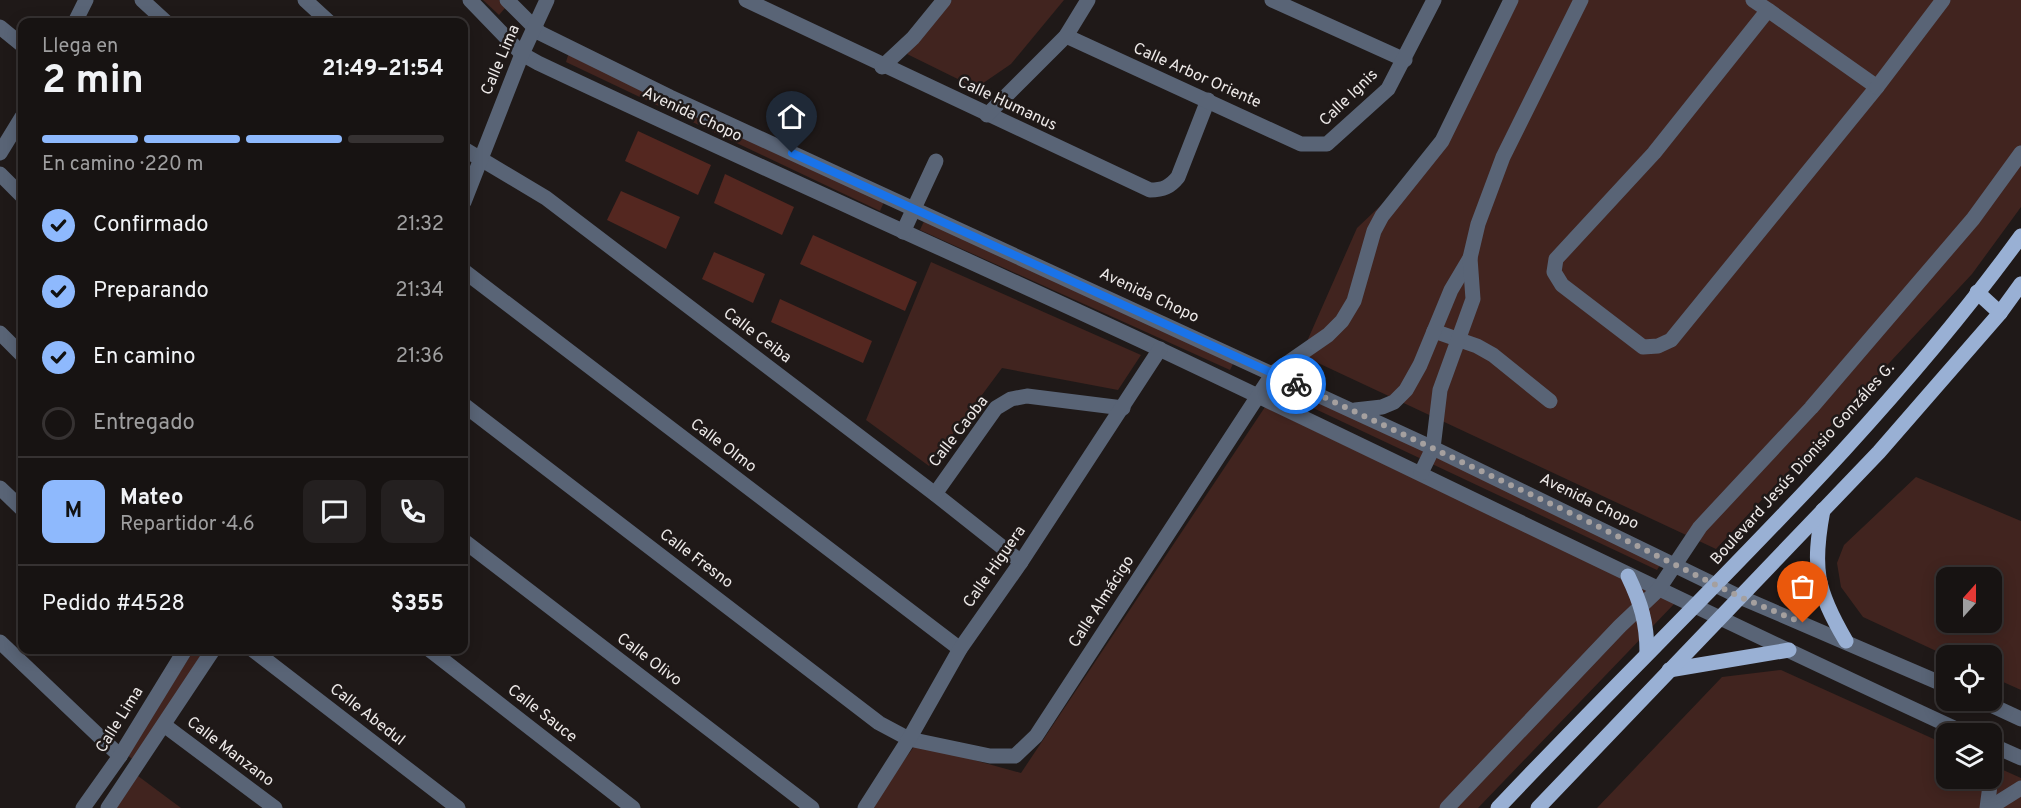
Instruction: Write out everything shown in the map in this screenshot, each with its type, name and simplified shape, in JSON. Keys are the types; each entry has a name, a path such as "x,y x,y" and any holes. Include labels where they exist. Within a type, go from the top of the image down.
{"main road":[{"name":"Boulevard Jesús Dionisio Gonzáles G.","path":"1498,808 1647,653 1697,607 1861,430 2021,236"},
{"path":"1539,808 1887,443 2000,313 2021,284"},
{"path":"1977,292 2000,313"},
{"path":"1824,509 1818,536 1816,569 1821,595 1846,641"},
{"path":"1628,576 1642,604 1647,627 1647,653"},
{"path":"1669,670 1789,650"}],"street":[{"path":"77,18 86,0"},
{"path":"142,0 162,18"},
{"path":"305,0 325,18"},
{"name":"Avenida Chopo","path":"470,0 522,54 658,120 1160,350 1421,473 1628,576 1944,723"},
{"name":"Avenida Chopo","path":"507,0 534,28 549,39 670,97 1273,373 1719,584 1740,597 1936,681"},
{"name":"Calle Lima","path":"468,191 522,54 547,0"},
{"name":"Calle Humanus","path":"746,0 882,67 1150,190 1161,190 1171,186 1178,177 1208,100"},
{"path":"882,67 913,38 944,0"},
{"path":"987,115 1066,36 1088,0"},
{"path":"1272,0 1405,60"},
{"name":"Calle Ignis","path":"1313,145 1328,144 1388,89 1434,0"},
{"path":"1273,373 1328,335 1342,321 1354,301 1374,231 1382,216 1442,141 1511,0"},
{"path":"1421,473 1433,448 1440,390 1473,299 1470,258 1478,224 1503,157 1581,0"},
{"path":"1753,0 1877,87"},
{"path":"1768,10 1654,153 1556,259 1554,272 1562,285 1643,347 1658,346 1671,340 1877,87 1943,0"},
{"path":"0,27 18,42"},
{"name":"Calle Arbor Oriente","path":"1066,36 1301,144 1313,145"},
{"path":"0,153 18,124"},
{"name":"Calle Ceiba","path":"468,152 546,198 1021,562"},
{"path":"1447,808 1642,604 1659,590 1678,565 1700,527 1834,381 1973,219 2021,153"},
{"path":"903,232 936,161"},
{"path":"0,174 18,192"},
{"path":"1352,410 1382,407 1394,402 1406,390 1420,365 1451,290 1470,258"},
{"name":"Calle Olmo","path":"468,274 960,649"},
{"path":"1434,331 1458,339 1493,356 1550,400"},
{"path":"0,333 18,351"},
{"name":"Calle Higuera","path":"864,808 909,739 960,649 1021,562 1160,350"},
{"name":"Calle Almácigo","path":"909,739 1003,757 1015,756 1030,745 1273,373"},
{"name":"Calle Caoba","path":"935,494 996,408 1011,399 1027,396 1123,408"},
{"name":"Calle Fresno","path":"468,408 879,723 909,739"},
{"path":"0,488 18,505"},
{"name":"Calle Olivo","path":"468,544 812,808"},
{"path":"0,642 120,756"},
{"name":"Calle Lima","path":"82,808 120,756 178,654"},
{"path":"108,808 210,654"},
{"name":"Calle Abedul","path":"258,654 458,808"},
{"name":"Calle Sauce","path":"435,654 633,808"},
{"path":"2002,710 2021,719"},
{"name":"Calle Manzano","path":"164,725 274,808"},
{"path":"2002,749 2021,758"},
{"path":"1988,808 2021,788"},
{"path":"1988,808 1991,789"}],"shaded area":[{"path":"483,0 499,0 506,7 499,15"},
{"path":"952,0 1064,0 1011,64 976,88 907,54"},
{"path":"1515,0 2021,0 2021,207 1972,274 1716,549 1301,355 1357,228 1437,152"},
{"path":"569,52 884,202 880,211 566,62"},
{"path":"924,221 1234,362 1230,370 920,230"},
{"path":"931,262 1141,355 1118,390 1002,368 929,466 866,420"},
{"path":"1295,390 1662,562 1657,570 1292,398"},
{"path":"1265,407 1675,603 1478,808 869,808 916,744 1021,773"},
{"path":"1916,477 2021,521 2021,690 2002,681 2002,645 1936,645 1936,651 1863,617 1841,587 1837,563 1844,545"},
{"path":"191,654 202,654 135,761 127,755"},
{"path":"1781,670 1936,740 1936,789 2002,789 2002,769 2021,778 2021,808 1597,808 1722,677"},
{"path":"138,776 181,808 108,808"}],"building":[{"path":"638,131 711,165 698,195 625,161"},
{"path":"725,174 794,207 782,235 714,203"},
{"path":"621,191 680,217 666,249 607,220"},
{"path":"813,235 917,282 905,311 800,264"},
{"path":"714,252 765,274 753,303 702,279"},
{"path":"780,299 872,341 863,363 771,322"}],"way so far":[{"path":"1296,384 1719,584 1740,597 1803,623"}],"route":[{"path":"792,153 1296,384"}]}
